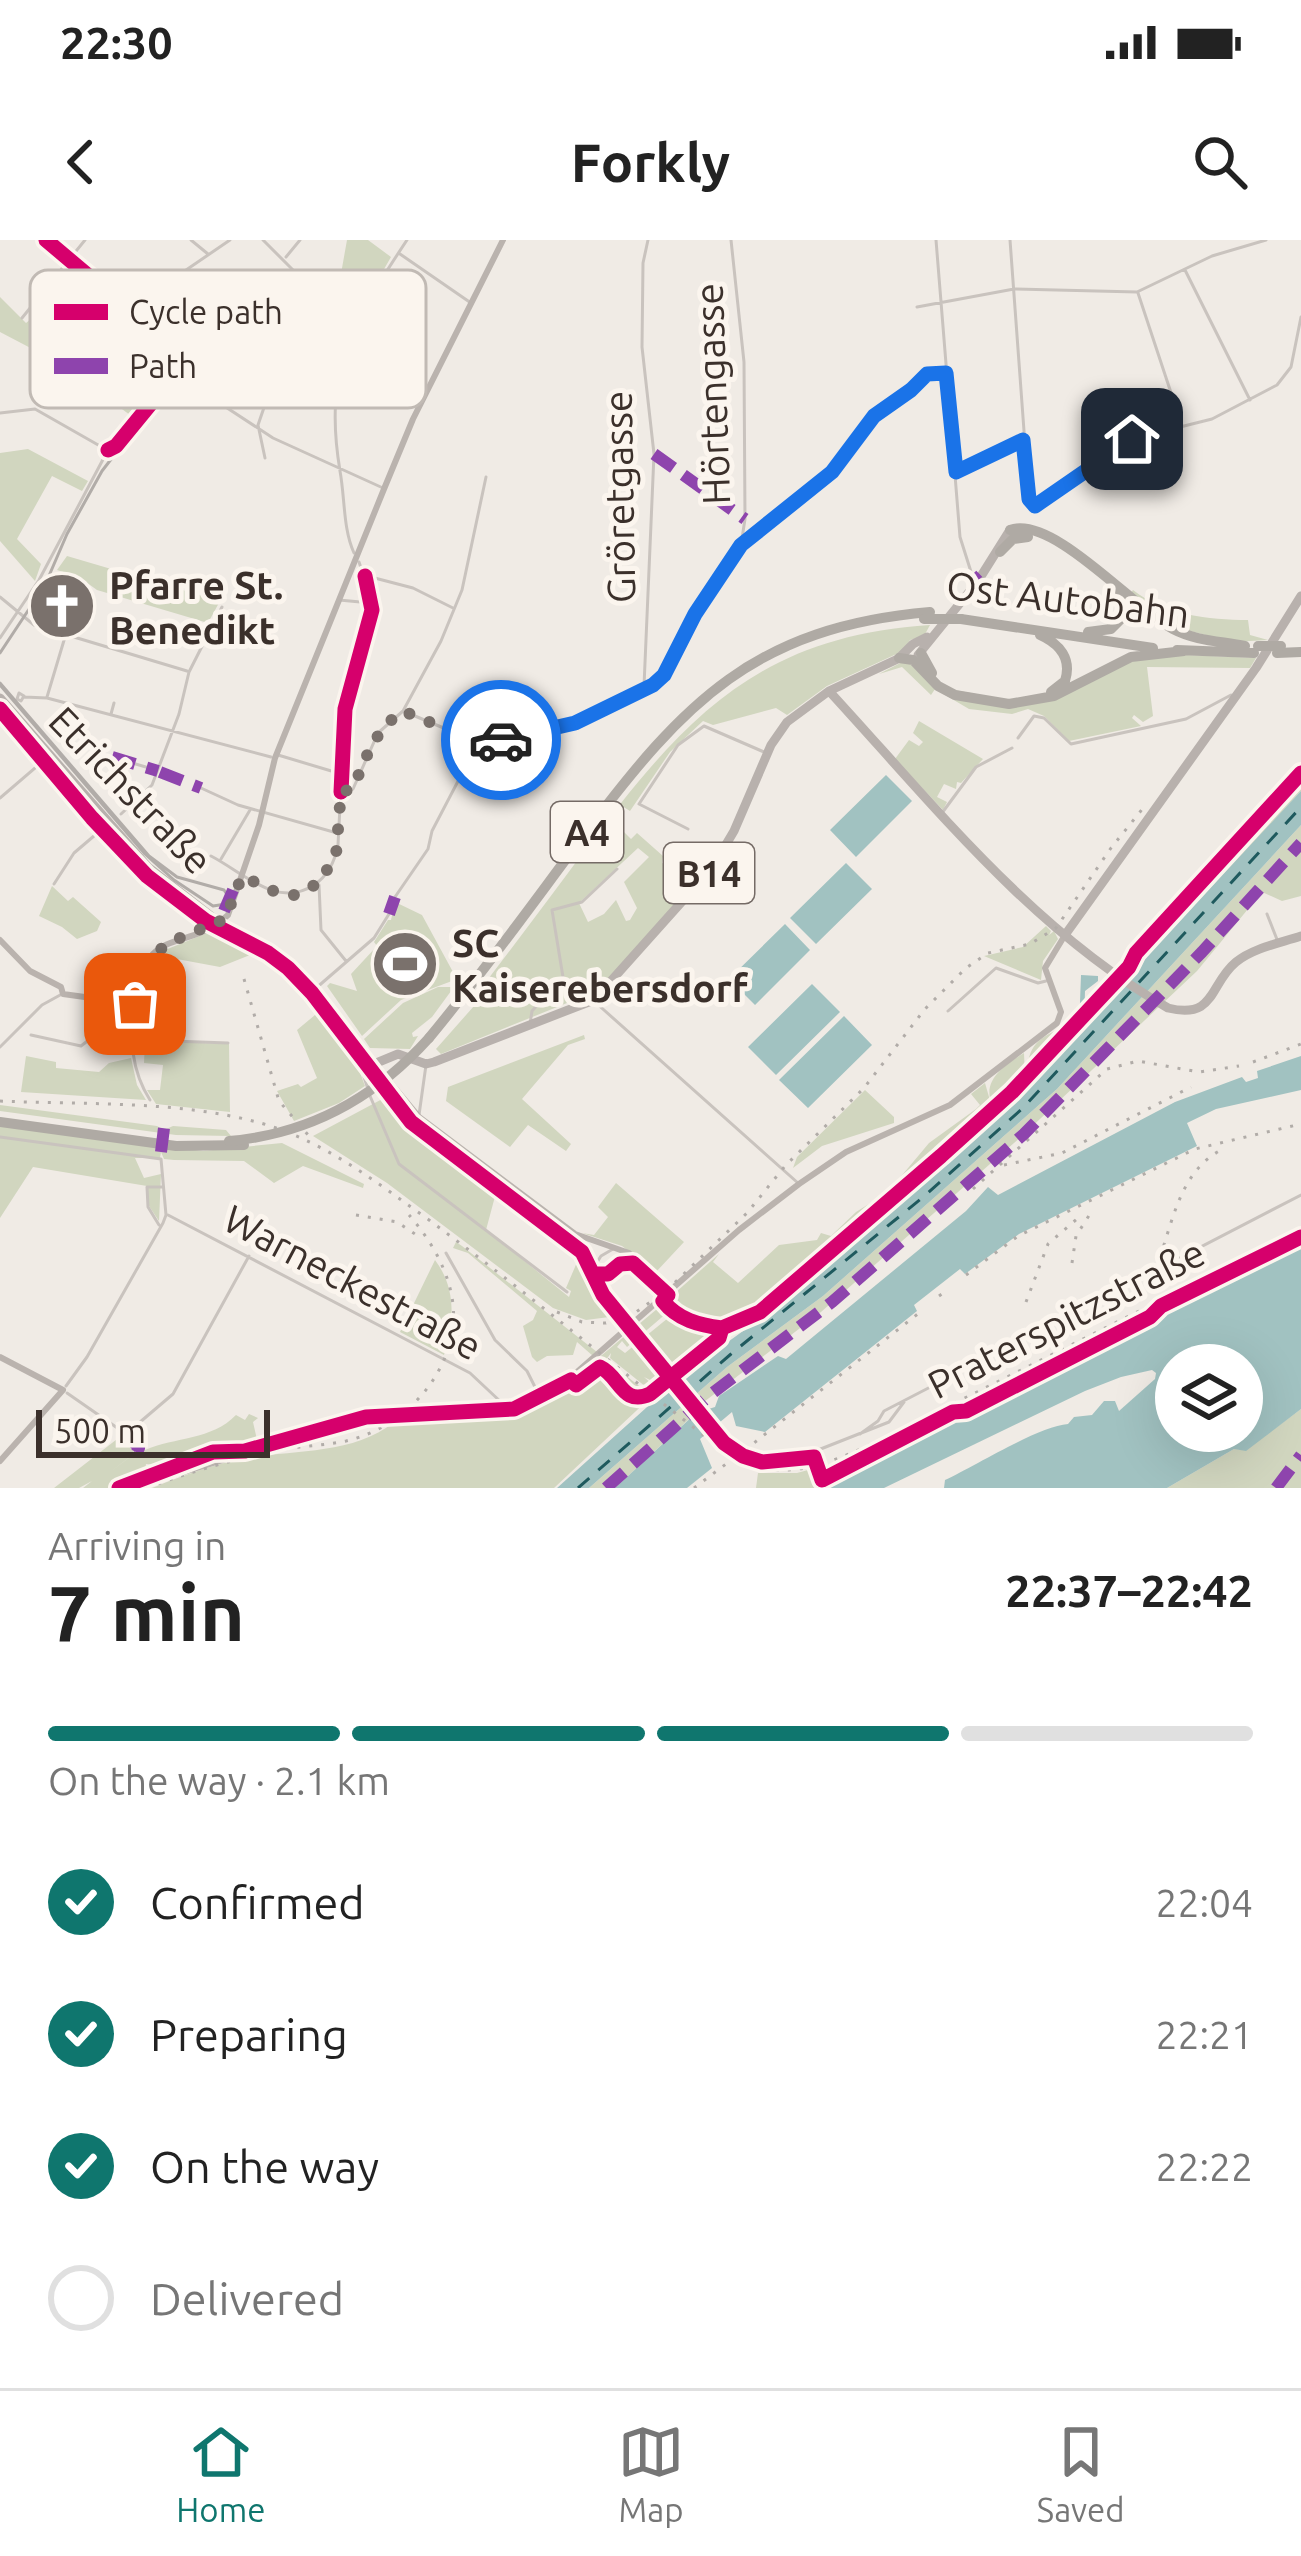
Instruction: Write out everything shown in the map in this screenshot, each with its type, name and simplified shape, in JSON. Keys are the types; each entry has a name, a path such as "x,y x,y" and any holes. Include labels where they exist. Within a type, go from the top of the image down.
{"highway":[{"path":"1010,530 1021,527 1073,551 1178,632 1253,649"},
{"path":"1010,530 1078,560 1120,598 1123,614 1118,624 1088,632"},
{"path":"1000,552 1013,539 1028,537"},
{"name":"Ost Autobahn","path":"432,1040 656,742 716,687 775,654 873,618 927,615 1253,649"},
{"name":"Ost Autobahn","path":"963,616 1184,651 1253,649"},
{"path":"914,651 938,678 970,695 1015,700 1053,691 1067,674 1064,653 1053,641 1015,625"},
{"name":"A4","path":"1253,649 1301,649"},
{"path":"914,651 913,660 941,688 961,698 1018,704 1054,696 1131,657 1184,651"},
{"name":"A4","path":"0,1119 177,1140 230,1141 292,1130 376,1088 432,1040"},
{"name":"A4","path":"0,1119 176,1145 244,1145 294,1135 339,1118 400,1077 432,1040"}],"main road":[{"path":"426,393 503,240"},
{"path":"0,940 31,971 60,986 63,994 134,1008 146,959 170,942 222,921 242,876 276,757 418,408"},
{"path":"1010,530 1000,552 914,651 829,691 941,814 1065,935 1162,1005 1184,1011 1204,1005 1236,962 1301,936"},
{"path":"131,1488 351,1420 379,1415 472,1414 505,1409 540,1396 571,1377 739,1230 799,1184 846,1152 950,1105 1058,1023 1061,1012 1047,981 1047,960 1301,596"},
{"path":"841,704 841,694 850,681"},
{"name":"B14","path":"371,1064 398,1054 426,1064 594,1000 712,868 787,722 829,691"},
{"name":"Etrichstraße","path":"0,695 148,867 222,921"},
{"name":"Etrichstraße","path":"0,695 146,860 222,921"},
{"path":"222,921 272,944 316,988 417,1119 571,1238 594,1267 638,1262"},
{"path":"417,1119 574,1234 615,1248 638,1262 668,1295"},
{"path":"0,1357 63,1390 0,1460"}],"street":[{"path":"46,240 82,270"},
{"path":"60,270 85,240"},
{"path":"191,240 210,256"},
{"path":"190,270 230,240"},
{"path":"263,240 294,270"},
{"path":"284,259 300,240"},
{"path":"389,270 407,240"},
{"name":"Gröretgasse","path":"639,692 649,622 654,454 642,347 647,240"},
{"name":"Hörtengasse","path":"403,711 446,729 501,740 575,723 664,675 695,614 741,545 747,482 744,362 730,240"},
{"path":"936,240 960,537 972,575"},
{"path":"1010,240 1030,504 1043,502 1132,439 1212,419 1286,376 1301,317"},
{"path":"917,307 1014,289 1137,292 1228,250 1266,240"},
{"path":"399,253 423,270"},
{"path":"1184,268 1250,400"},
{"path":"426,272 471,303"},
{"path":"1137,292 1182,426"},
{"path":"22,318 30,308"},
{"path":"741,545 832,472 877,413 926,375 946,373"},
{"path":"0,638 39,580 108,450 148,408"},
{"path":"229,408 258,430 340,472 384,488"},
{"path":"265,408 258,430 266,458"},
{"path":"211,856 280,894 295,895 319,883 332,866 339,833 345,709 373,603 350,547 335,408"},
{"path":"0,413 35,409 108,450"},
{"path":"956,472 1023,440"},
{"path":"341,792 353,789 381,728 403,711 454,608 486,477"},
{"path":"365,576 413,588 454,608"},
{"path":"0,597 16,613 66,636 189,672"},
{"path":"339,600 373,603"},
{"path":"121,814 145,794 158,771 189,672 222,608"},
{"path":"47,698 66,636"},
{"path":"642,682 647,688"},
{"path":"1018,738 1039,716 1071,744 1195,716 1236,695"},
{"path":"24,697 47,698 342,773"},
{"path":"110,716 113,703"},
{"path":"688,829 644,810 639,802 666,759 692,731 704,726 768,754"},
{"path":"395,897 428,849 432,831 480,737"},
{"path":"941,814 976,767 1012,748"},
{"path":"0,798 50,755"},
{"path":"112,758 158,771"},
{"path":"201,788 262,812 339,833"},
{"path":"220,861 250,808"},
{"path":"54,884 74,854 109,824"},
{"path":"531,1025 532,1011 562,977 552,910 582,902 617,869"},
{"path":"319,883 321,930 348,963"},
{"path":"316,988 374,938 389,914"},
{"path":"1267,914 1278,944"},
{"path":"948,1011 996,968 1038,983 1047,981"},
{"path":"0,1047 46,1001 63,994"},
{"path":"594,1000 799,1184"},
{"path":"131,1027 125,1020 134,1008"},
{"path":"134,1008 131,1035 139,1078 150,1100"},
{"path":"31,1036 81,1046 118,1017 125,1020"},
{"path":"131,1035 144,1040 228,1043"},
{"path":"371,1064 363,1075 396,1160 568,1292"},
{"path":"417,1119 426,1064"},
{"path":"0,1138 161,1159 166,1215 87,1357 63,1390 126,1434 173,1394 249,1256"},
{"path":"160,1227 148,1207 147,1187 164,1186"},
{"path":"882,1421 887,1411 1301,1195"},
{"name":"Warneckestraße","path":"166,1215 470,1373 488,1386 505,1409"},
{"path":"606,1294 603,1280 615,1248"},
{"path":"615,1248 594,1267 606,1294 725,1440 744,1453 762,1458 813,1452 860,1434 892,1416 906,1401"},
{"path":"446,1253 488,1330 527,1371 540,1396"},
{"path":"887,1411 892,1416"},
{"path":"813,1452 822,1480"}],"green space":[{"path":"347,240 368,240 391,257 383,270 342,270"},
{"path":"0,297 26,323 30,320 30,348 0,332"},
{"path":"121,408 142,408 134,418"},
{"path":"28,449 88,481 82,491 52,476 17,539 41,564 35,581 0,541 0,453"},
{"path":"67,556 220,601 208,623 97,590 57,570"},
{"path":"1133,590 1188,614 1248,620 1250,635 1268,640 1233,642 1171,626 1130,594"},
{"path":"930,625 924,636 910,640 903,651 827,686 787,715 776,708 713,725 703,721 670,752 630,811 622,806 612,820 631,839 637,833 663,856 662,863 704,870 599,990 441,1054 436,1049 474,1006 475,996 621,803 692,724 771,666 817,646 870,632","holes":["638,848 649,857 624,882 637,908 630,920 626,921 616,900 588,922 579,903"]},
{"path":"1186,655 1256,658 1250,668 1147,667 1153,716 1143,722 1134,715 1141,726 1069,741 1044,716 1028,709 1012,714 969,709 935,689 931,695 902,667 879,674 906,660 933,686 1030,704 1127,660"},
{"path":"919,721 983,759 957,782 956,789 944,784 937,797 947,802 943,810 895,759 909,740 919,746 923,742 913,733"},
{"path":"1301,775 1301,791 1113,995 1027,1082 830,1261 655,1394 679,1369 673,1370 654,1348 647,1351 663,1378 668,1378 656,1383 644,1377 653,1385 651,1391 610,1358 611,1353 606,1360 652,1396 554,1488 152,1488 233,1461 353,1443 401,1416 489,1413 531,1403 571,1382 577,1385 580,1381 572,1379 585,1368 587,1372 663,1304 668,1312 627,1347 622,1341 617,1347 625,1353 673,1314 695,1321 667,1300 719,1254 713,1262 738,1283 779,1245 817,1240 821,1233 831,1236 856,1212 888,1192 929,1143 976,1109 980,1105 971,1094 985,1083 993,1111 1014,1091 993,1106 990,1089 996,1075 1024,1053 1025,1078 1036,1044 1069,1025 1071,1018 1107,993","holes":["703,1324 720,1326 730,1324 720,1338 719,1329"]},
{"path":"1301,825 1301,896 1282,901 1262,892 1197,971 1023,1135 821,1312 700,1405 703,1411 615,1488 589,1488 727,1367 823,1296 1057,1089"},
{"path":"52,886 101,922 97,931 77,939 39,916"},
{"name":"SC Kaiserebersdorf","path":"395,902 422,915 453,972 452,981 401,1000 362,1036 327,986 357,991 351,974 377,946 374,942 391,920"},
{"path":"1046,926 1049,935 1054,931 1058,939 1043,961 1041,980 984,956 1023,947"},
{"path":"217,929 255,948 255,953 220,967 166,957 165,950"},
{"path":"438,987 454,987 432,1017 412,1033 418,1036 410,1049 370,1048 364,1039 403,1003"},
{"path":"321,1010 364,1066 359,1070 365,1086 339,1103 294,1121 277,1091 301,1087 317,1078 297,1030"},
{"path":"584,1035 585,1039 568,1045 522,1099 571,1144 566,1151 528,1125 510,1147 446,1101 448,1087"},
{"path":"145,1041 229,1044 230,1112 156,1104 147,1090 160,1090 163,1065 144,1063"},
{"path":"26,1056 56,1062 56,1068 99,1072 109,1063 131,1058 146,1100 21,1092"},
{"path":"865,1090 894,1117 894,1123 822,1146 793,1168 797,1157"},
{"path":"386,1097 406,1119 497,1189 486,1230 569,1297 571,1291 566,1288 578,1260 570,1243 585,1257 598,1290 617,1316 586,1320 553,1308 387,1183 313,1136"},
{"path":"0,1105 164,1130 173,1126 226,1130 231,1136 176,1135 0,1111"},
{"path":"0,1126 203,1151 282,1143 364,1184 363,1188 303,1166 274,1183 244,1161 164,1159 161,1152 160,1158 135,1158 144,1178 161,1174 159,1221 149,1206 147,1186 33,1167 0,1218"},
{"path":"616,1183 684,1242 656,1272 622,1246 582,1233 594,1235 608,1217 598,1207"},
{"path":"1301,1232 1301,1240 1166,1305 1156,1323 1023,1388 1012,1392 1010,1388 994,1397 995,1401 953,1422 950,1418 892,1452 888,1444 856,1459 859,1468 819,1488 756,1488 758,1473 797,1473 830,1464"},
{"path":"456,1242 597,1352 593,1356 577,1342 573,1355 547,1356 537,1362 523,1326 537,1311 468,1253 453,1248"},
{"path":"435,1260 452,1306 444,1355 400,1332"},
{"path":"1301,1409 1301,1488 1167,1488 1229,1452 1263,1452 1263,1437"},
{"path":"249,1414 258,1418 253,1422 258,1444 239,1449 237,1444 174,1459 171,1467 146,1464 144,1475 108,1488 83,1488 92,1481 79,1488 54,1488 121,1436 135,1453 110,1472 142,1448 205,1434 236,1415 245,1420"}],"water":[{"path":"886,775 912,801 856,857 830,830"},
{"path":"1301,791 1301,825 1057,1089 823,1296 727,1367 589,1488 557,1488 686,1372 768,1313 1025,1089 1079,1029 1081,975 1098,976 1085,991 1084,1023"},
{"path":"846,863 872,889 816,944 790,918"},
{"path":"785,924 810,950 755,1005 729,979"},
{"path":"812,984 840,1012 776,1075 748,1047"},
{"path":"844,1016 872,1045 808,1108 779,1080"},
{"path":"1301,1056 1301,1090 1216,1109 1187,1123 1197,1146 1019,1234 965,1274 960,1269 914,1305 917,1311 765,1432 736,1426 732,1412 700,1439 712,1468 687,1488 615,1488 696,1413 715,1407 719,1396 778,1356 786,1359 966,1211 988,1187 998,1195 1175,1102 1242,1077 1246,1082 1258,1078 1257,1071"},
{"path":"1301,1241 1301,1409 1263,1438 1263,1344 1155,1344 1155,1372 1121,1377 1085,1391 884,1488 822,1488 1158,1323 1168,1305"},
{"path":"1155,1379 1155,1452 1229,1452 1167,1488 944,1488 945,1480 1024,1439 1068,1424 1074,1417 1092,1415 1104,1401 1115,1401 1119,1411"}],"ferry route":[{"path":"578,1488 1023,1108 1301,807"}],"tram line":[{"path":"42,240 77,270"},
{"path":"0,653 45,585 102,471 151,408"},
{"path":"0,683 149,856 177,877 224,890 226,904 213,906 145,854 0,685"}],"railway":[{"path":"557,1312 582,1322 606,1323 636,1312 665,1292 864,1088 925,1009 966,968 988,953 1030,944 1056,928 1144,807"},
{"path":"244,979 279,1101 309,1136"},
{"path":"1253,1062 1301,1044"},
{"path":"973,1189 1107,1069 1138,1061 1199,1072 1239,1066"},
{"path":"1004,1165 1062,1153 1191,1087"},
{"path":"0,1101 200,1111 264,1124 309,1142 429,1220 724,1451 744,1462 784,1470 822,1464 881,1440 1301,1230"},
{"path":"966,1275 1018,1236 1195,1149 1301,1124"},
{"path":"1160,1257 1189,1180 1225,1148"},
{"path":"1072,1263 1076,1236 1090,1214"},
{"path":"356,1215 397,1222 421,1238"},
{"path":"147,1488 257,1455 365,1435 415,1402 439,1371 454,1318 444,1270 409,1215"},
{"path":"1026,1302 1048,1244 1078,1218"},
{"path":"939,1296 946,1291"},
{"path":"745,1450 919,1313"},
{"path":"694,1488 730,1461"}],"marked path":[{"path":"654,454 745,519"},
{"path":"972,575 978,581"},
{"path":"112,757 158,771"},
{"path":"160,772 201,788"},
{"path":"606,1488 710,1395 832,1302 1024,1134 1301,843"},
{"path":"224,911 233,890"},
{"path":"389,914 395,897"},
{"path":"161,1152 165,1120"},
{"path":"126,1434 139,1448 136,1454"},
{"path":"1276,1488 1301,1455"}],"cycle path":[{"path":"46,240 82,270"},
{"path":"108,450 147,408"},
{"path":"341,792 345,709 372,610 365,576"},
{"name":"Praterspitzstraße","path":"0,709 147,876 206,921 288,968 411,1122 582,1252 603,1295 724,1443 743,1456 762,1462 814,1457 822,1480 953,1412 966,1411 1301,1237"},
{"path":"119,1488 213,1452 245,1451 366,1417 514,1409 571,1380 576,1385 600,1367 627,1394 650,1394 719,1338 722,1328 760,1312 1012,1092 1301,773"},
{"path":"593,1274 608,1274 620,1264 633,1263 668,1295 663,1301 675,1313 722,1328"}],"way so far":[{"path":"135,1004 144,962 170,942 225,919 242,876 280,894 295,895 319,883 336,855 341,792 353,789 378,733 398,713 501,740"}],"place":[{"name":"Pfarre St. Benedikt","path":"62,606"},
{"name":"SC Kaiserebersdorf","path":"405,964"}],"route":[{"path":"501,740 575,723 653,685 664,675 695,614 741,545 795,497 832,472 874,416 927,374 946,373 956,472 1023,440 1029,499 1035,506 1132,439"}]}
